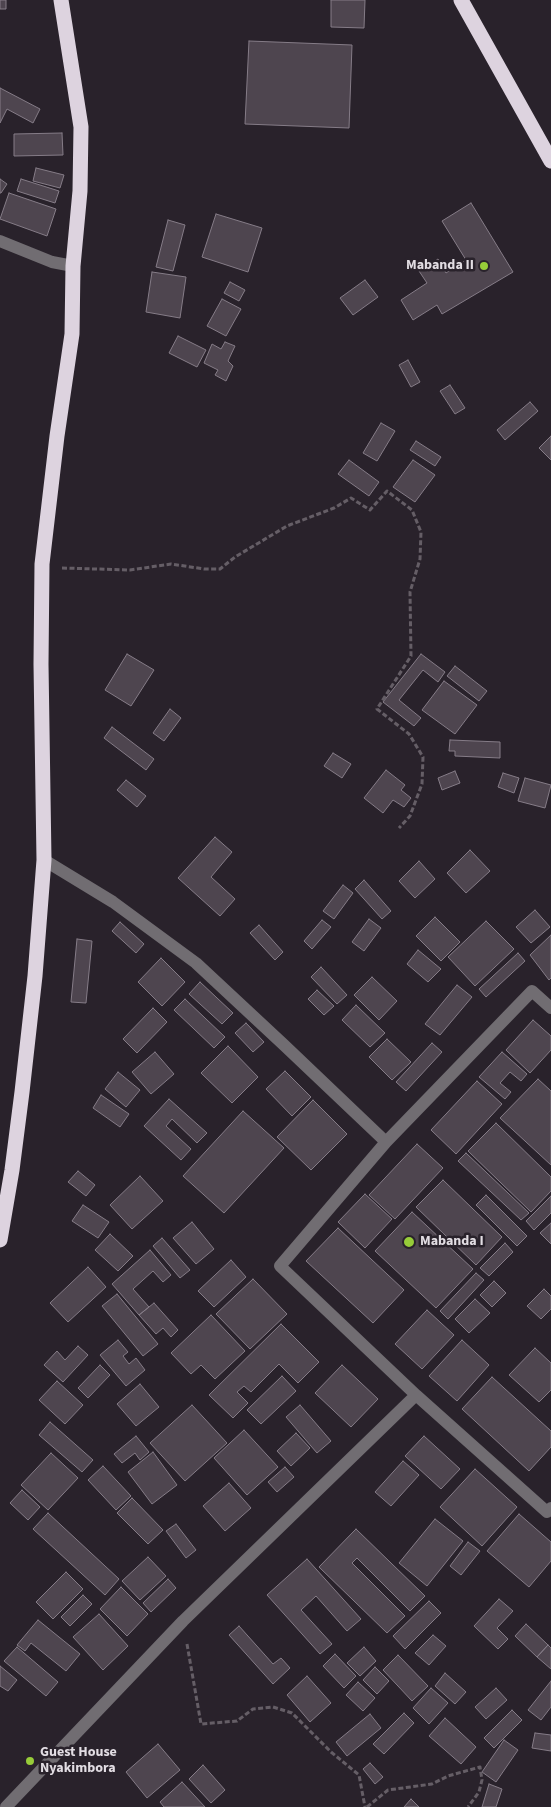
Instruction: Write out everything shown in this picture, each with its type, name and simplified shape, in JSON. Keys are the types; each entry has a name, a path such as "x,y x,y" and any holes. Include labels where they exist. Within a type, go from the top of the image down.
{"highway":[{"path":"0,1240 24,1082 44,860 41,664 42,564 57,436 72,334 73,266 80,192 81,127 61,0"},
{"path":"461,0 551,161"}],"street":[{"path":"0,241 52,262 73,266"},
{"path":"44,860 113,902 196,963 386,1142"},
{"path":"551,1008 532,991 386,1142 280,1266 416,1395 547,1512 551,1508"},
{"path":"6,1807 183,1621 416,1395"}],"path":[{"path":"42,564 54,568 130,570 171,564 204,570 220,569 235,557 287,526 334,508 351,498 370,510 388,491 412,510 421,532 420,559 410,592 411,656 377,709 409,734 423,757 422,784 410,816 399,828"},
{"path":"183,1621 201,1724 237,1721 253,1709 273,1708 292,1713 331,1752 359,1775 366,1807 388,1790 432,1784 448,1776 480,1767 482,1780 479,1792 469,1807"}],"building":[{"path":"0,0 6,0 6,9 0,9"},
{"path":"331,0 365,0 364,28 331,27"},
{"path":"249,41 352,45 349,128 245,124"},
{"path":"0,88 40,109 33,123 7,109 0,123"},
{"path":"62,133 63,155 14,156 14,134"},
{"path":"36,168 64,175 60,188 33,181"},
{"path":"0,179 7,184 1,193 0,193"},
{"path":"21,179 59,191 55,203 17,191"},
{"path":"9,193 56,209 47,236 0,219"},
{"name":"Mabanda II","path":"471,203 513,272 442,314 437,305 413,320 401,300 427,283 419,271 438,259 446,273 466,260 442,221"},
{"path":"216,214 262,228 248,272 202,257"},
{"path":"168,220 185,225 173,271 156,267"},
{"path":"152,272 186,277 180,318 146,312"},
{"path":"365,280 378,297 353,315 340,298"},
{"path":"230,282 245,290 239,301 224,293"},
{"path":"222,299 241,309 226,336 207,326"},
{"path":"178,336 206,350 197,367 169,353"},
{"path":"225,342 235,346 228,361 233,366 226,381 215,375 218,370 204,363 212,344 221,349"},
{"path":"408,360 420,382 411,387 399,365"},
{"path":"450,385 465,408 455,414 440,391"},
{"path":"530,402 538,411 505,440 497,430"},
{"path":"381,423 395,431 377,461 363,453"},
{"path":"551,436 551,460 539,448"},
{"path":"416,441 441,457 435,466 410,450"},
{"path":"349,460 379,482 369,496 338,474"},
{"path":"413,460 435,475 415,502 393,487"},
{"path":"127,654 154,670 131,706 105,690"},
{"path":"421,654 445,672 438,682 423,670 399,700 421,718 414,726 383,702"},
{"path":"455,666 487,691 479,701 447,676"},
{"path":"444,681 477,705 455,734 422,710"},
{"path":"170,709 181,718 164,741 153,733"},
{"path":"112,727 154,759 146,770 104,738"},
{"path":"450,740 500,742 500,758 455,756 455,751 449,751"},
{"path":"333,753 351,764 342,778 324,766"},
{"path":"386,770 405,785 401,790 411,798 404,807 393,800 383,813 364,798"},
{"path":"455,771 460,783 442,790 438,778"},
{"path":"503,773 519,778 514,793 498,787"},
{"path":"525,778 551,785 545,808 518,801"},
{"path":"126,780 146,796 137,807 117,790"},
{"path":"215,837 232,852 211,877 235,899 220,916 178,878"},
{"path":"470,850 490,871 466,893 447,873"},
{"path":"419,861 435,879 415,898 399,881"},
{"path":"364,880 391,911 382,919 355,889"},
{"path":"343,885 353,893 334,919 323,911"},
{"path":"535,910 550,927 531,943 516,927"},
{"path":"435,917 460,942 441,961 416,936"},
{"path":"369,919 381,928 364,951 352,942"},
{"path":"322,920 331,927 312,949 304,941"},
{"path":"486,921 514,949 475,986 448,957"},
{"path":"120,922 144,944 136,953 112,931"},
{"path":"259,925 283,952 275,960 250,933"},
{"path":"551,935 551,978 549,980 530,955"},
{"path":"77,939 92,941 86,1003 71,1002"},
{"path":"418,950 441,969 428,982 407,964"},
{"path":"518,953 525,961 486,997 479,989"},
{"path":"161,958 185,982 162,1006 138,982"},
{"path":"321,967 347,995 337,1004 311,977"},
{"path":"372,977 397,1001 379,1020 354,995"},
{"path":"200,982 233,1013 222,1024 189,994"},
{"path":"457,985 472,997 440,1035 425,1024"},
{"path":"317,990 334,1006 324,1015 308,999"},
{"path":"185,999 225,1037 214,1048 174,1010"},
{"path":"356,1005 385,1033 370,1047 342,1020"},
{"path":"153,1008 167,1022 137,1053 123,1039"},
{"path":"533,1020 551,1036 551,1050 530,1073 506,1050"},
{"path":"246,1023 264,1042 253,1052 235,1033"},
{"path":"387,1039 411,1062 392,1080 369,1057"},
{"path":"432,1043 442,1052 406,1091 396,1082"},
{"path":"228,1046 258,1077 232,1103 201,1073"},
{"path":"155,1052 174,1074 151,1094 132,1072"},
{"path":"502,1052 527,1074 521,1081 510,1072 500,1083 511,1092 505,1099 479,1077"},
{"path":"285,1071 311,1097 292,1116 266,1089"},
{"path":"118,1072 140,1090 126,1107 105,1089"},
{"path":"538,1079 551,1091 551,1165 500,1118"},
{"path":"477,1081 502,1104 456,1154 431,1130"},
{"path":"101,1095 129,1114 120,1127 93,1108"},
{"path":"169,1099 207,1133 197,1143 172,1119 166,1126 191,1149 181,1160 144,1126"},
{"path":"313,1100 347,1134 311,1170 277,1137"},
{"path":"243,1111 284,1148 224,1213 183,1176"},
{"path":"496,1123 551,1177 551,1191 531,1212 468,1151"},
{"path":"417,1144 443,1168 395,1219 369,1195"},
{"path":"466,1153 529,1213 521,1220 458,1161"},
{"path":"78,1171 95,1185 86,1196 68,1182"},
{"path":"140,1176 163,1201 132,1229 110,1205"},
{"path":"443,1180 502,1237 476,1265 416,1207"},
{"path":"365,1194 392,1219 365,1248 338,1222"},
{"path":"486,1195 527,1236 517,1246 476,1205"},
{"path":"551,1196 551,1213 534,1230 526,1221"},
{"path":"83,1205 109,1222 98,1238 72,1221"},
{"path":"412,1212 473,1269 436,1308 375,1251"},
{"path":"192,1222 214,1249 196,1264 173,1238"},
{"path":"551,1223 551,1244 540,1233"},
{"path":"338,1228 404,1290 373,1323 306,1261"},
{"path":"110,1234 133,1256 118,1271 95,1250"},
{"path":"162,1238 190,1270 180,1278 153,1246"},
{"path":"505,1243 513,1252 489,1276 480,1268"},
{"path":"150,1250 171,1275 163,1282 153,1271 133,1289 149,1307 139,1315 112,1284"},
{"path":"231,1260 246,1277 214,1307 198,1291"},
{"path":"88,1267 106,1287 68,1322 50,1303"},
{"path":"476,1273 484,1280 448,1319 440,1311"},
{"path":"253,1279 287,1314 250,1349 216,1314"},
{"path":"494,1281 506,1293 492,1307 480,1295"},
{"path":"544,1289 551,1296 551,1309 541,1319 527,1306"},
{"path":"117,1294 158,1344 143,1356 102,1306"},
{"path":"475,1299 490,1313 469,1333 455,1319"},
{"path":"154,1303 178,1330 171,1337 163,1328 156,1334 139,1315"},
{"path":"427,1310 454,1335 422,1369 395,1344"},
{"path":"211,1315 245,1351 215,1379 201,1365 191,1374 171,1353"},
{"path":"281,1324 319,1362 298,1383 279,1364 251,1392 244,1386 237,1392 248,1403 233,1418 209,1395"},
{"path":"118,1340 128,1352 123,1356 129,1364 136,1358 145,1370 126,1386 100,1355"},
{"path":"462,1340 489,1365 457,1401 429,1376"},
{"path":"78,1346 88,1355 63,1382 44,1365 57,1351 65,1360"},
{"path":"535,1348 551,1363 551,1390 539,1402 509,1375"},
{"path":"100,1365 110,1375 88,1398 78,1388"},
{"path":"342,1365 378,1399 351,1427 315,1393"},
{"path":"282,1376 296,1391 261,1424 247,1410"},
{"path":"492,1377 551,1431 551,1447 529,1471 462,1409"},
{"path":"57,1381 83,1405 65,1424 39,1400"},
{"path":"140,1384 159,1407 136,1426 117,1404"},
{"path":"192,1405 227,1443 185,1481 150,1443"},
{"path":"300,1405 331,1441 317,1453 286,1417"},
{"path":"50,1422 93,1460 82,1472 39,1435"},
{"path":"244,1430 278,1467 247,1495 214,1458"},
{"path":"296,1433 310,1448 291,1466 277,1451"},
{"path":"136,1436 149,1452 140,1460 135,1453 122,1463 114,1454"},
{"path":"424,1436 460,1469 441,1489 405,1456"},
{"path":"153,1452 177,1485 152,1504 128,1472"},
{"path":"51,1453 78,1478 48,1510 21,1485"},
{"path":"403,1461 419,1475 391,1506 375,1492"},
{"path":"103,1466 131,1496 116,1510 88,1480"},
{"path":"285,1467 294,1477 277,1492 268,1482"},
{"path":"475,1469 517,1507 482,1546 440,1507"},
{"path":"229,1483 251,1508 225,1531 203,1506"},
{"path":"22,1490 40,1507 28,1520 10,1503"},
{"path":"132,1498 163,1530 148,1544 117,1513"},
{"path":"48,1513 119,1579 105,1595 33,1529"},
{"path":"519,1514 551,1542 551,1561 529,1587 487,1551"},
{"path":"435,1519 463,1541 427,1586 399,1563"},
{"path":"176,1524 196,1550 186,1558 166,1531"},
{"path":"356,1529 425,1596 410,1611 357,1558 352,1563 405,1616 387,1633 319,1567"},
{"path":"468,1542 480,1551 461,1575 450,1566"},
{"path":"148,1557 166,1576 140,1600 122,1581"},
{"path":"307,1559 361,1619 347,1631 316,1596 301,1610 332,1644 320,1654 267,1595"},
{"path":"66,1572 83,1589 53,1619 36,1602"},
{"path":"168,1579 176,1588 151,1612 143,1603"},
{"path":"121,1587 148,1614 127,1636 100,1609"},
{"path":"83,1595 92,1604 70,1626 61,1617"},
{"path":"499,1599 513,1611 497,1628 508,1639 498,1649 474,1626"},
{"path":"429,1601 441,1613 405,1649 393,1636"},
{"path":"99,1614 128,1646 103,1670 73,1637"},
{"path":"38,1620 80,1654 66,1671 31,1643 25,1651 17,1645"},
{"path":"526,1624 548,1645 537,1657 515,1636"},
{"path":"239,1626 273,1664 281,1658 290,1668 273,1684 229,1635"},
{"path":"433,1635 446,1646 429,1665 415,1653"},
{"path":"548,1645 551,1648 551,1669 537,1657"},
{"path":"17,1647 58,1682 46,1696 4,1661"},
{"path":"364,1647 376,1661 360,1676 347,1663"},
{"path":"335,1654 356,1676 344,1688 323,1666"},
{"path":"398,1655 428,1686 412,1701 383,1670"},
{"path":"0,1666 17,1680 8,1691 0,1686"},
{"path":"375,1667 389,1681 377,1694 363,1680"},
{"path":"445,1673 466,1692 455,1704 435,1686"},
{"path":"307,1676 331,1703 310,1722 287,1695"},
{"path":"551,1681 551,1707 541,1720 528,1710"},
{"path":"358,1682 375,1698 363,1711 346,1695"},
{"path":"431,1688 448,1703 429,1724 413,1708"},
{"path":"496,1688 507,1700 486,1719 475,1707"},
{"path":"512,1710 522,1720 494,1748 484,1738"},
{"path":"404,1713 414,1723 384,1754 373,1744"},
{"path":"370,1714 381,1728 347,1756 336,1742"},
{"path":"445,1718 476,1747 461,1764 429,1736"},
{"path":"535,1733 551,1735 551,1751 532,1748"},
{"path":"504,1740 518,1750 496,1782 482,1772"},
{"path":"158,1744 180,1770 147,1798 126,1772"},
{"path":"370,1763 383,1777 375,1784 363,1769"},
{"path":"203,1765 225,1790 211,1803 189,1779"},
{"path":"182,1782 205,1807 164,1807 160,1802"},
{"path":"489,1784 502,1789 496,1807 482,1807"},
{"path":"411,1799 419,1807 404,1807"}],"place":[{"name":"Mabanda II","path":"484,266"},
{"name":"Mabanda I","path":"409,1242"},
{"name":"Guest House Nyakimbora","path":"30,1761"}]}
